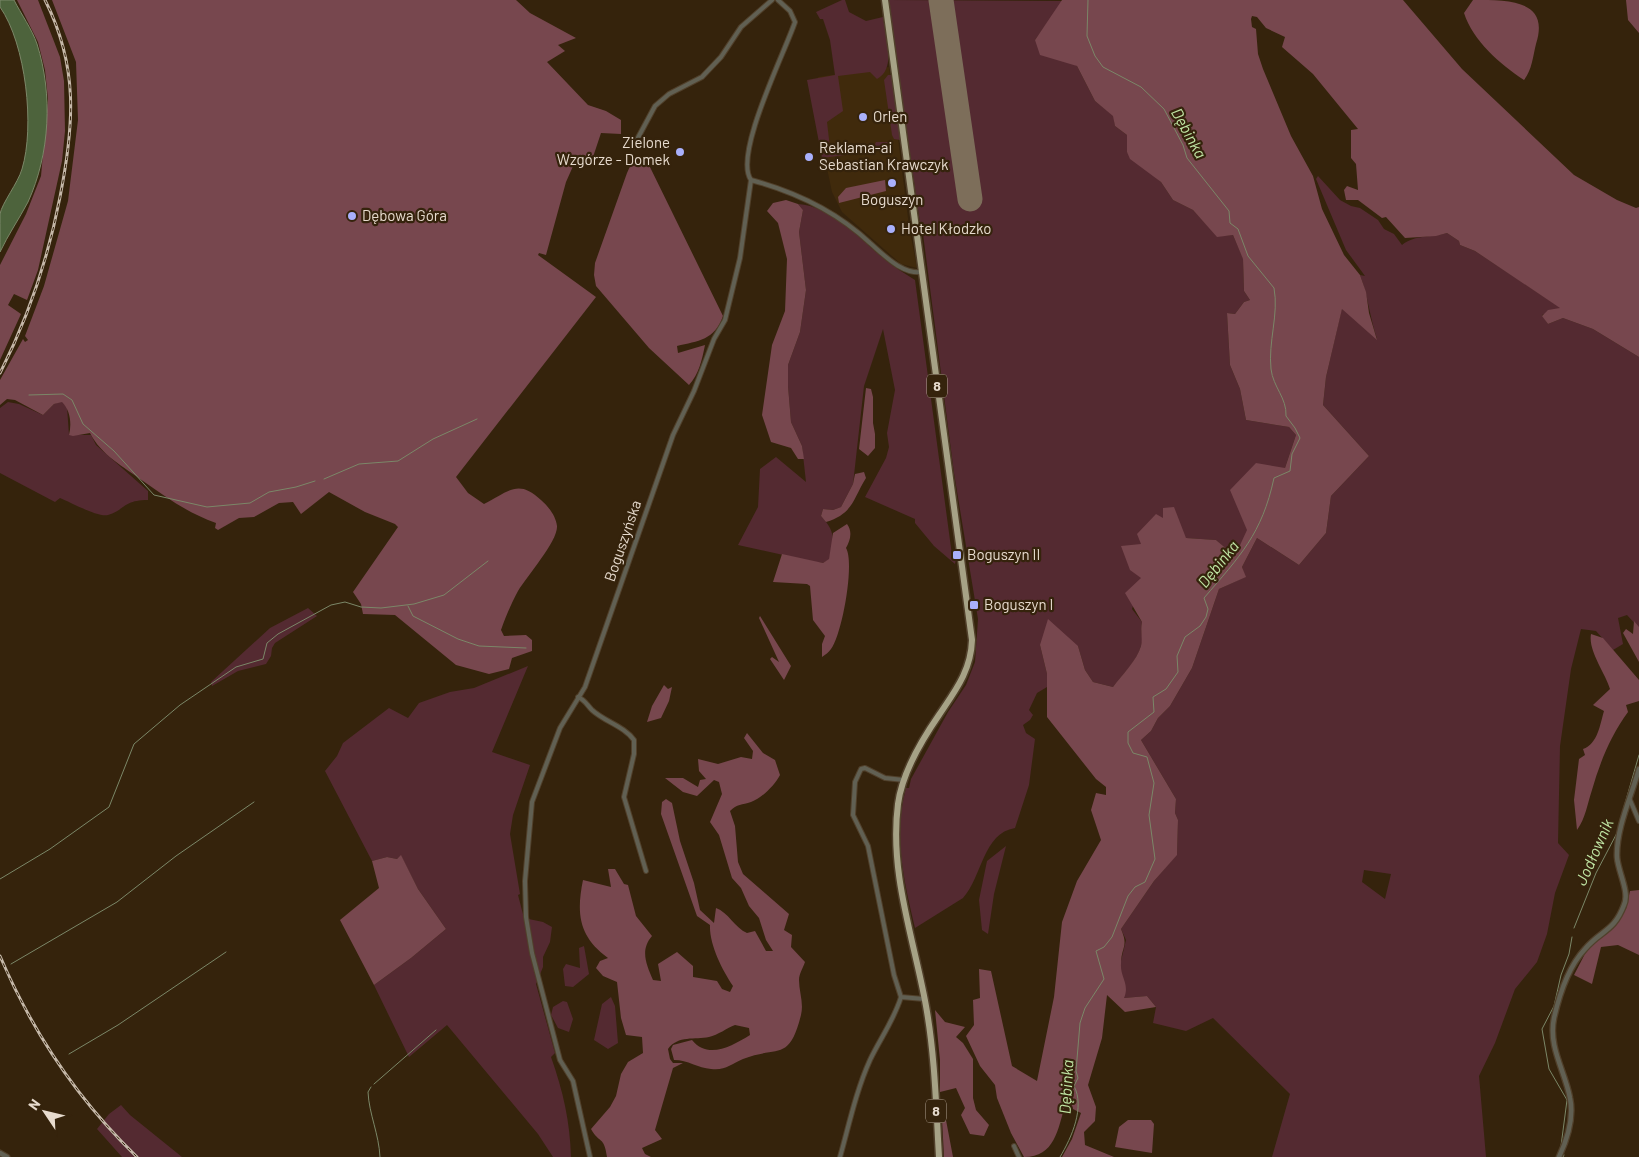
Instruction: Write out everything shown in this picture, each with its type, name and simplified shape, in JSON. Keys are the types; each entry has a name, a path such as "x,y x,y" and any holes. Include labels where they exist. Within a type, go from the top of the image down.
{"highway":[{"name":"8","path":"885,0 968,598 972,648 961,682 931,727 904,780 898,804 896,870 924,999 933,1057 939,1157"}],"street":[{"path":"633,147 655,106 669,94 702,77 721,57 741,26 772,0"},
{"name":"Boguszyńska","path":"590,1157 573,1082 560,1060 532,953 525,896 532,802 560,728 578,697 592,667 673,435 727,315 740,258 751,180 746,168 755,127 795,22 790,11 778,0"},
{"path":"751,180 795,194 835,214 897,265 912,272 923,272"},
{"path":"578,697 584,700 596,714 628,733 634,740 631,767 624,797 646,870"},
{"path":"840,1157 852,1109 867,1066 898,1009 901,997 894,975 868,846 855,820 853,810 856,782 861,769 868,769 885,778 904,780"},
{"path":"1559,1157 1566,1139 1571,1107 1553,1040 1554,1019 1566,981 1582,953 1613,927 1626,902 1617,858 1618,844 1639,770"},
{"path":"1630,800 1639,821"},
{"path":"901,997 924,999"},
{"path":"1014,1146 1020,1157"},
{"path":"0,1153 7,1157"}],"shaded area":[{"path":"0,0 14,0 35,38 45,83 47,124 41,164 35,183 28,202 0,252 0,214 22,169 28,131 28,109 22,63 9,23 0,7"},
{"path":"17,0 38,0 60,57 64,81 65,131 62,161 38,270 27,300 14,294 8,305 21,314 0,360 0,265 26,214 41,176 48,99 45,70 38,42"},
{"path":"52,0 516,0 530,13 576,38 558,45 565,51 547,62 588,105 606,111 621,120 621,134 601,133 591,163 574,164 566,182 546,255 539,253 538,255 596,297 456,477 468,493 484,504 513,489 519,488 533,493 546,505 556,522 556,532 553,540 518,591 501,630 504,636 526,635 532,640 532,651 512,658 509,669 489,674 456,665 395,615 363,614 361,604 353,592 398,527 395,524 365,512 329,492 301,514 293,502 279,503 254,517 239,518 218,530 215,528 216,523 178,505 114,460 100,448 90,433 69,435 70,417 62,402 54,404 43,415 15,400 7,399 0,405 0,380 23,339 25,342 28,340 25,336 44,286 68,201 78,120 76,62"},
{"path":"845,0 849,12 866,21 883,17 888,60 887,68 877,79 870,72 838,76 843,111 827,122 830,148 874,146 876,142 889,142 891,147 884,150 822,158 807,80 835,75 830,40 823,19 820,19 816,12"},
{"path":"888,0 1063,1 1035,40 1077,66 1095,101 1114,116 1115,126 1127,135 1127,152 1161,182 1173,200 1193,210 1217,236 1233,235 1243,258 1244,291 1250,300 1244,302 1235,314 1227,313 1230,365 1240,389 1246,420 1289,427 1296,435 1285,468 1234,556 1216,540 1186,538 1163,518 1142,544 1142,578 1132,609 1142,622 1142,643 1133,662 1113,687 1093,682 1085,670 1078,646 1040,645 1047,674 1047,687 1037,693 1029,710 1033,715 1023,725 1026,733 1035,739 1029,785 1015,828 1004,832 989,847 975,879 963,898 915,928 904,876 900,841 902,806 906,788 909,788 911,779 948,712 966,685 975,662 978,619 954,473 923,234 925,230 921,230"},
{"path":"1062,0 1403,0 1462,69 1574,175 1617,200 1636,208 1639,207 1639,357 1593,329 1563,318 1548,324 1542,316 1548,310 1560,308 1475,251 1460,245 1459,241 1447,233 1436,236 1405,238 1386,217 1382,218 1358,200 1346,200 1344,190 1347,186 1358,190 1356,164 1351,158 1351,130 1358,129 1313,74 1282,47 1285,37 1266,28 1257,17 1252,16 1252,27 1256,29 1258,54 1263,69 1291,136 1313,176 1322,209 1344,255 1360,275 1366,292 1369,313 1377,340 1342,309 1326,377 1323,405 1369,456 1331,496 1326,533 1299,565 1257,538 1242,567 1246,577 1219,589 1192,668 1170,706 1158,718 1151,731 1141,740 1176,799 1175,813 1178,820 1177,855 1154,881 1121,929 1125,944 1121,958 1121,969 1126,989 1124,998 1147,996 1156,1007 1125,1012 1107,995 1102,1038 1088,1085 1096,1107 1095,1121 1084,1132 1085,1145 1114,1157 1062,1157 1072,1139 1081,1113 1065,1105 1054,1140 1049,1147 1034,1156 1024,1157 1011,1133 997,1098 995,1085 980,1066 966,1036 974,1025 973,1000 980,998 979,969 991,971 1012,1066 1037,1081 1054,997 1062,922 1077,881 1101,840 1091,810 1096,793 1106,795 1106,787 1096,779 1047,717 1047,674 1040,645 1048,619 1078,646 1085,670 1093,682 1113,687 1136,657 1142,640 1142,622 1125,593 1141,578 1130,570 1121,546 1141,544 1137,534 1156,514 1163,518 1163,508 1174,507 1186,538 1216,540 1235,556 1247,530 1230,490 1256,463 1285,468 1296,435 1289,427 1246,420 1240,389 1230,365 1227,313 1235,314 1244,302 1250,300 1244,291 1243,259 1233,235 1217,237 1193,210 1173,200 1161,182 1130,159 1127,152 1127,135 1115,126 1113,116 1095,101 1077,66 1040,55 1035,40"},
{"path":"1473,0 1513,2 1532,11 1537,19 1539,29 1529,72 1524,80 1488,51 1474,33 1464,13"},
{"path":"1626,0 1639,0 1639,33 1628,20"},
{"path":"889,67 909,226 917,268 901,264 842,212 832,192 824,154 818,77"},
{"path":"888,75 893,75 900,140 894,139 892,135 884,80"},
{"path":"647,161 723,316 720,324 710,335 699,341 677,346 678,353 705,345 698,371 689,385 649,348 596,286 594,275 595,263 627,173 631,164"},
{"path":"1318,176 1340,200 1360,208 1378,220 1384,229 1394,234 1402,245 1413,239 1447,233 1459,241 1460,245 1475,251 1561,308 1542,315 1548,324 1563,318 1593,329 1639,357 1639,628 1627,615 1618,618 1623,644 1613,650 1596,631 1581,629 1571,669 1560,746 1558,843 1569,855 1555,893 1547,934 1537,962 1515,989 1495,1043 1479,1076 1486,1157 1272,1157 1290,1094 1213,1018 1186,1031 1153,1023 1156,1007 1147,996 1124,998 1120,965 1126,940 1121,929 1154,881 1177,854 1178,820 1175,813 1176,799 1141,740 1151,731 1158,718 1170,706 1192,668 1219,589 1245,577 1242,567 1257,538 1299,565 1326,533 1331,496 1369,456 1323,405 1326,377 1342,308 1377,339 1360,275 1365,276 1346,250 1316,179","holes":["1364,870 1391,874 1385,899 1362,882"]},
{"path":"885,180 886,191 839,203 838,197 846,188"},
{"path":"786,200 798,204 803,210 799,232 806,290 800,332 788,365 788,386 791,422 802,446 804,459 798,459 791,448 771,442 762,415 772,345 785,311 787,259 778,223 767,211 773,203"},
{"path":"798,204 811,206 836,218 889,263 915,280 952,555 956,559 955,564 934,546 915,523 915,519 865,497 886,458 889,447 887,433 895,390 883,329 864,386 853,484 841,507 833,510 823,509 821,516 829,527 832,536 829,560 823,563 815,562 738,545 758,507 760,469 776,457 806,482 802,446 791,422 788,386 788,365 800,332 806,290 799,232 803,210"},
{"path":"866,388 871,389 873,397 875,434 875,448 868,456 859,449"},
{"path":"62,401 67,407 69,435 91,435 96,445 148,491 148,500 129,503 108,515 98,514 60,498 55,502 0,473 0,408 8,402 19,404 43,415 54,404"},
{"path":"864,472 866,478 851,505 842,515 826,522 821,516 823,509 833,510 841,507 853,484 855,474"},
{"path":"847,524 850,533 850,539 846,548 849,568 843,615 835,641 830,650 822,657 822,644 825,636 813,620 810,586 807,584 773,582 782,554 823,563 829,559 833,533"},
{"path":"308,608 317,616 275,643 266,664 238,671 212,686 211,682 270,628"},
{"path":"760,616 791,666 784,680 770,659 772,657 779,662 759,618"},
{"path":"1634,621 1639,627 1639,662 1623,633 1626,629 1633,634"},
{"path":"1591,634 1603,638 1639,680 1639,701 1626,705 1628,712 1616,730 1602,759 1584,816 1577,830 1574,800 1579,759 1585,755 1583,749 1592,743 1600,727 1604,711 1593,705 1610,689 1594,654"},
{"path":"528,666 492,752 530,765 513,815 510,834 520,894 518,895 524,918 543,922 552,927 550,942 543,957 543,967 536,984 555,1053 551,1057 565,1106 571,1157 553,1157 538,1134 447,1025 409,1057 374,985 446,929 418,889 401,856 397,859 387,857 372,861 325,771 337,756 343,743 389,708 408,718 419,703 450,692 474,688"},
{"path":"664,685 668,689 672,687 669,701 661,718 647,722 652,706"},
{"path":"747,733 763,753 775,760 780,775 772,787 759,798 737,806 730,811 735,826 738,862 743,874 789,914 784,930 792,935 791,947 805,962 799,978 802,1002 801,1015 792,1040 781,1050 755,1055 720,1069 706,1068 674,1060 671,1049 673,1045 692,1040 698,1046 705,1049 713,1050 728,1047 750,1035 749,1028 735,1025 712,1036 682,1040 672,1045 668,1049 670,1059 673,1063 683,1063 673,1068 655,1130 662,1139 642,1148 645,1154 651,1157 607,1157 603,1142 596,1137 591,1129 610,1107 616,1096 621,1074 628,1062 643,1053 642,1037 626,1035 621,1018 617,982 603,976 596,968 600,961 608,958 591,942 582,924 580,904 583,880 611,887 608,869 615,869 624,884 628,885 636,916 652,936 646,947 645,957 653,980 661,981 658,964 677,952 693,966 693,977 717,981 722,989 730,992 733,986 717,957 710,925 697,916 661,814 662,802 666,799 672,803 680,841 694,883 700,910 714,923 716,908 720,910 743,931 747,933 755,931 766,951 773,951 766,940 759,918 749,906 741,888 732,878 719,835 710,822 722,794 719,782 714,780 697,796 683,792 665,778 683,778 698,787 700,780 706,779 699,771 698,759 718,764 741,757 752,759 753,751 744,738"},
{"path":"1006,846 994,894 988,934 982,930 979,900 987,861"},
{"path":"401,855 418,889 446,929 374,985 340,920 379,888 372,861 387,857 397,859"},
{"path":"1639,890 1639,955 1618,945 1601,947 1592,984 1574,975 1588,948 1626,909 1630,891"},
{"path":"584,946 589,974 573,987 565,986 563,969 566,964 580,968 579,948"},
{"path":"611,997 615,1006 618,1043 608,1049 594,1040 602,1004"},
{"path":"563,1001 567,1002 573,1019 569,1032 558,1028 551,1015 553,1007"},
{"path":"935,1010 945,1022 965,1027 956,1037 963,1043 973,1059 973,1098 976,1110 989,1125 984,1136 970,1134 961,1115 965,1108 956,1088 940,1092 940,1060"},
{"path":"121,1105 130,1115 182,1157 122,1157 97,1129 109,1114"},
{"path":"942,1119 946,1120 953,1157 944,1157"},
{"path":"1128,1120 1151,1120 1154,1124 1152,1153 1115,1147 1119,1127"}],"waterway":[{"name":"Dębinka","path":"1060,1157 1073,1131 1078,1112 1077,1094 1074,1086 1078,1078 1076,1071 1080,1023 1085,1008 1104,979 1096,951 1104,947 1112,937 1128,896 1135,887 1145,882 1155,859 1149,815 1154,783 1147,757 1133,753 1128,743 1128,732 1154,712 1153,697 1166,689 1178,672 1177,656 1185,637 1200,626 1206,617 1208,609 1204,598 1239,556 1256,530 1269,498 1274,478 1290,471 1292,454 1300,438 1286,416 1284,404 1272,375 1270,359 1275,308 1274,288 1248,256 1238,229 1230,223 1229,211 1187,158 1183,145 1164,109 1141,87 1103,67 1095,56 1087,36 1088,0"},
{"path":"29,395 63,394 72,400 83,424 114,451 154,495 207,507 250,503 269,492 315,481"},
{"path":"324,479 359,464 398,461 433,439 477,419"},
{"path":"0,879 50,849 109,807 134,744 180,705 236,667 263,659 267,643 278,634 331,605 345,602 361,607 381,608 414,604 444,595 488,561"},
{"path":"408,606 413,616 458,639 479,646 526,648"},
{"name":"Jodłownik","path":"1624,807 1639,755"},
{"path":"11,964 117,902 176,856 254,802"},
{"name":"Jodłownik","path":"1574,928 1596,873 1617,833"},
{"name":"Jodłownik","path":"1561,1146 1567,1100 1549,1069 1542,1029 1554,1006 1572,937"},
{"path":"69,1054 118,1025 226,952"},
{"path":"374,1084 436,1030"},
{"path":"371,1087 368,1092 370,1108 380,1157"}],"runway":[{"path":"941,0 970,199"}],"railway":[{"path":"0,373 29,309 50,243 65,171 70,121 68,73 64,49 45,0"},
{"path":"0,956 27,1011 58,1063 95,1112 137,1157"}],"place":[{"name":"Orlen","path":"863,117"},
{"name":"Zielone Wzgórze - Domek","path":"680,152"},
{"name":"Reklama-ai Sebastian Krawczyk","path":"809,157"},
{"name":"Boguszyn","path":"892,183"},
{"name":"Dębowa Góra","path":"352,216"},
{"name":"Hotel Kłodzko","path":"891,229"},
{"name":"Boguszyn II","path":"957,555"},
{"name":"Boguszyn I","path":"974,605"}]}
